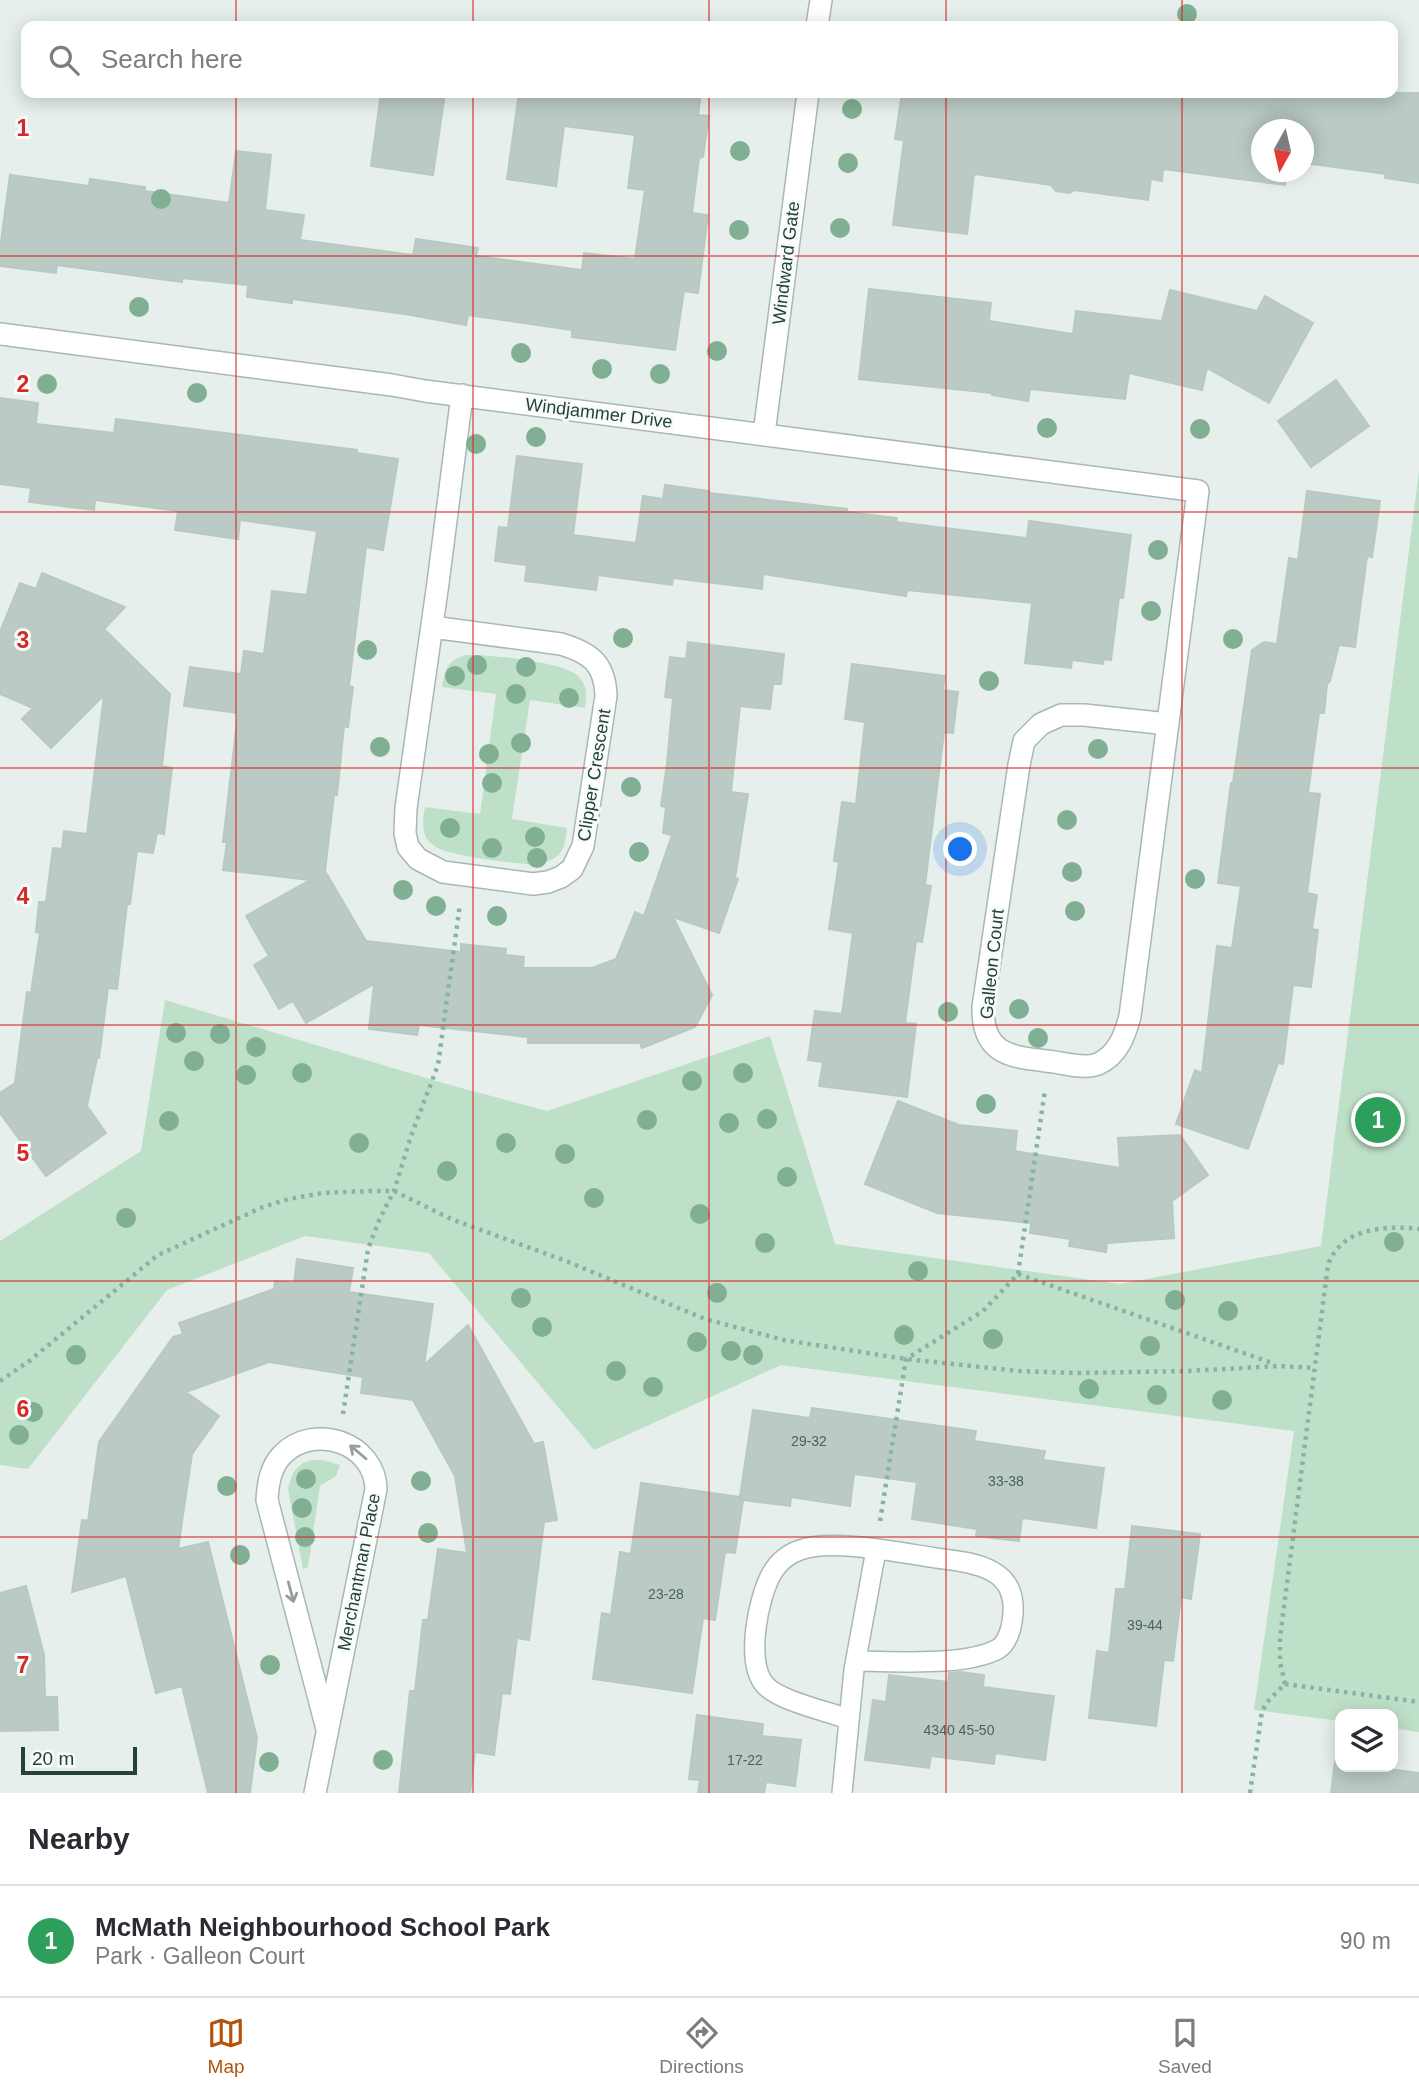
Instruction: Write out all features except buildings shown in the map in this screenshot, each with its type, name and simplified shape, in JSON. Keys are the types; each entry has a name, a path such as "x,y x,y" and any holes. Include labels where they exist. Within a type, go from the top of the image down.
{"street":[{"path":"818,21 821,0"},
{"name":"Windward Gate","path":"764,434 807,98"},
{"name":"Windjammer Drive","path":"0,334 1198,491"},
{"name":"Clipper Crescent","path":"432,627 538,640 575,648 588,655 600,667 605,681 605,708 586,834 572,869 561,877 533,884 443,872 418,859 408,847 405,833 406,808 461,395"},
{"name":"Galleon Court","path":"1168,724 1061,715 1041,724 1024,741 989,967 983,1025 991,1042 1009,1055 1082,1066 1097,1065 1111,1055 1124,1037 1130,1016 1168,724 1198,491"},
{"name":"Merchantman Place","path":"315,1793 376,1489 376,1477 362,1454 349,1445 310,1440 290,1448 274,1466 267,1488 269,1512 327,1729"}],"lane":[{"path":"848,1719 774,1693 764,1685 758,1673 755,1657 759,1608 771,1574 784,1558 801,1549 825,1544 953,1560 987,1568 1005,1580 1013,1601 1013,1618 1010,1632 1001,1647 981,1656 917,1661 856,1661"},
{"path":"842,1793 856,1661 876,1550"}],"path":[{"path":"339,1442 368,1249 394,1191 411,1136 439,1065 465,875"},
{"path":"876,1550 906,1359 983,1311 1018,1274 1049,1062"},
{"path":"0,1381 28,1362 136,1271 158,1255 191,1238 263,1207 289,1199 323,1193 394,1191 451,1219 566,1261 705,1319 784,1340 906,1359 1018,1371 1077,1373 1279,1366 1314,1368"},
{"path":"1285,1684 1280,1662 1280,1638 1328,1265 1332,1255 1346,1240 1390,1227 1419,1229"},
{"path":"1018,1274 1279,1366"},
{"path":"1285,1684 1419,1702"},
{"path":"1250,1793 1262,1711 1285,1684"}],"green space":[{"path":"1419,471 1419,1732 1398,1729 1398,1709 1335,1709 1335,1720 1254,1710 1294,1431 781,1365 594,1450 429,1253 305,1236 167,1290 28,1469 0,1465 0,1241 141,1151 165,1000 547,1111 770,1036 835,1244 1120,1284 1321,1246"},
{"path":"467,655 544,663 572,672 584,684 585,708 530,700 512,819 567,828 561,851 549,861 527,864 448,852 436,847 425,835 425,807 480,814 496,694 442,687 448,666"},
{"path":"312,1460 340,1465 336,1476 320,1486 308,1567 303,1569 288,1489 296,1469"}],"place":[{"name":"McMath Neighbourhood School Park","path":"1378,1120"}]}
